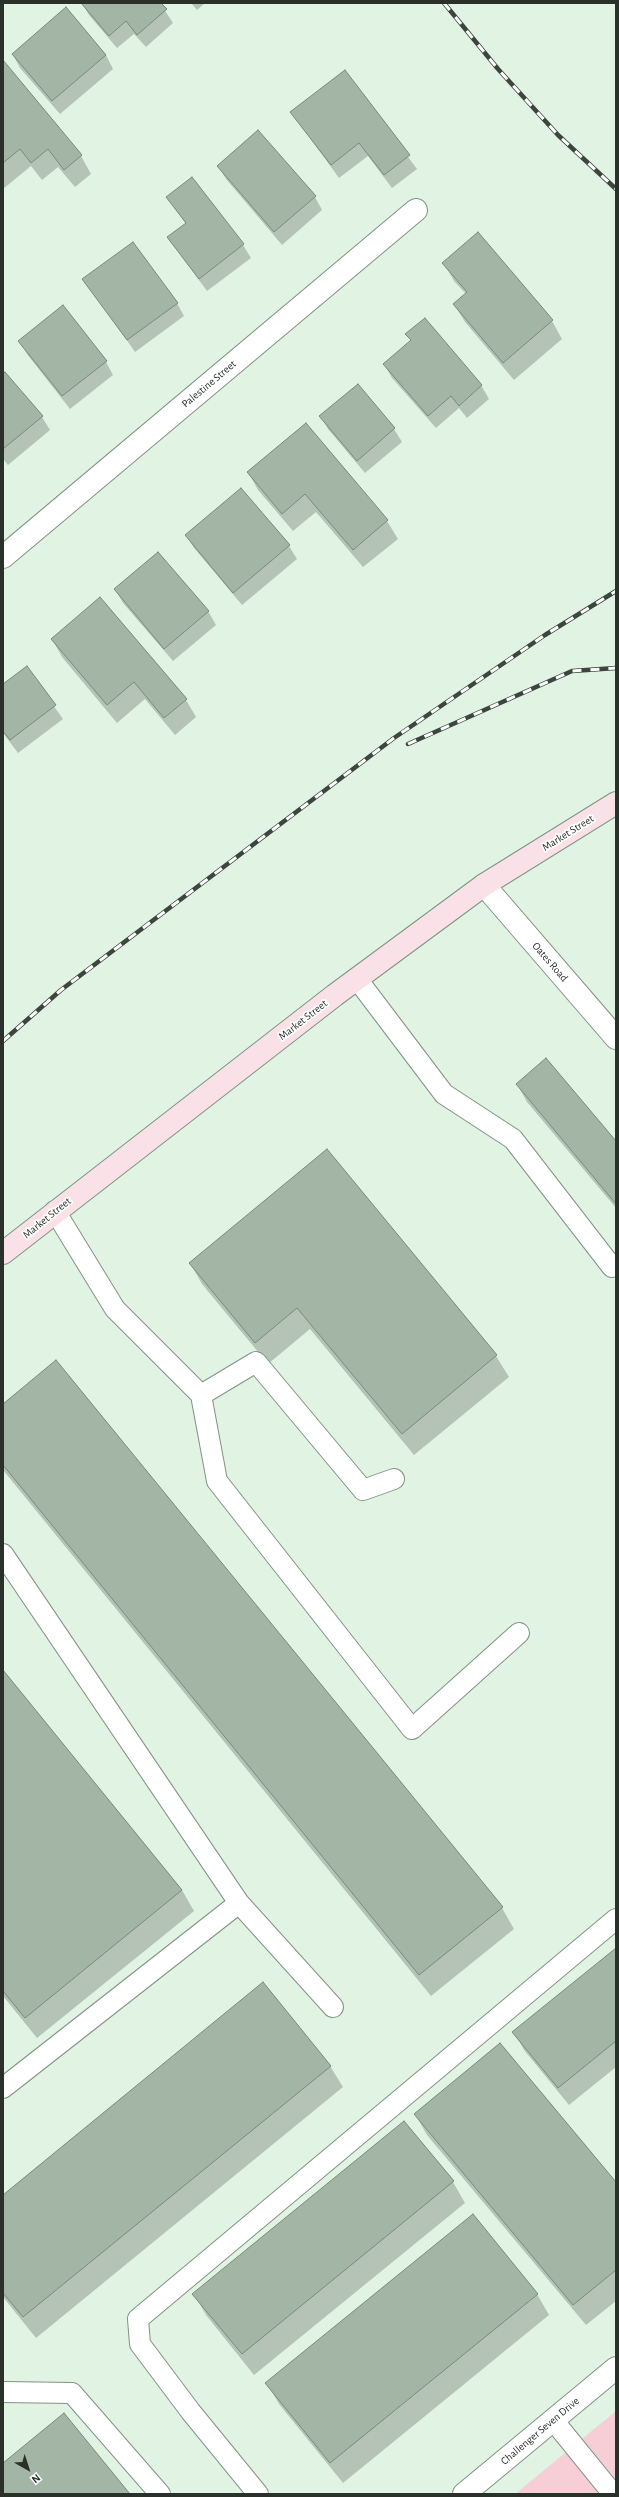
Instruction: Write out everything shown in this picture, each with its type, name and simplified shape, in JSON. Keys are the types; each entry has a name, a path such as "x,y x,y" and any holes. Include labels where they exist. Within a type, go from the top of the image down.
{"main road":[{"name":"Market Street","path":"3,1253 55,1211 357,979 484,886 616,803"}],"street":[{"name":"Palestine Street","path":"3,557 416,210"},
{"name":"Oates Road","path":"484,886 616,1038"},
{"name":"Challenger Seven Drive","path":"464,2494 616,2368"}],"lane":[{"path":"357,979 444,1094 513,1139 612,1267"},
{"path":"55,1211 116,1309 200,1395 217,1482 412,1729 519,1633"},
{"path":"200,1395 256,1362 362,1490 394,1479"},
{"path":"3,1554 239,1903 333,2007"},
{"path":"3,2088 239,1903"},
{"path":"258,2494 191,2412 140,2344 138,2319 616,1918"},
{"path":"3,2392 72,2393 160,2494"},
{"path":"553,2420 613,2494"}],"shaded area":[{"path":"616,2411 616,2494 515,2494"}],"building":[{"path":"81,3 161,3 167,9 137,35 126,21 109,36"},
{"path":"66,7 106,55 52,101 12,54"},
{"path":"3,60 82,155 64,170 48,149 31,163 20,149 3,163"},
{"path":"345,70 410,155 384,175 359,143 331,165 290,112"},
{"path":"258,130 316,196 274,232 217,166"},
{"path":"192,177 244,244 199,279 167,237 186,223 166,197"},
{"path":"478,232 553,320 503,363 453,304 467,292 442,263"},
{"path":"133,242 178,303 127,340 82,279"},
{"path":"63,305 107,361 62,396 18,341"},
{"path":"425,318 482,385 459,406 451,396 428,416 383,364 411,340 405,334"},
{"path":"5,372 43,416 3,449 3,374"},
{"path":"358,384 395,428 357,461 319,416"},
{"path":"306,423 388,520 353,550 305,494 282,514 247,472"},
{"path":"241,488 290,545 233,593 185,535"},
{"path":"158,552 209,611 164,649 114,589"},
{"path":"100,597 187,699 164,718 134,682 107,705 51,639"},
{"path":"27,666 56,705 10,740 3,731 3,684"},
{"path":"546,1058 616,1141 616,1204 516,1084"},
{"path":"327,1149 497,1355 402,1434 297,1308 255,1343 189,1263"},
{"path":"56,1360 503,1907 419,1975 3,1465 3,1404"},
{"path":"3,1670 182,1890 25,2018 3,1991"},
{"path":"616,1948 616,2041 558,2088 512,2032"},
{"path":"263,1982 331,2066 23,2317 3,2293 3,2195"},
{"path":"500,2043 616,2182 616,2270 573,2305 414,2114"},
{"path":"404,2121 454,2181 242,2354 192,2294"},
{"path":"473,2214 538,2294 330,2463 265,2383"},
{"path":"64,2413 130,2494 3,2494 3,2463"}],"railway":[{"path":"444,3 498,69 558,135 616,189"},
{"path":"3,1041 61,990 394,738 545,635 616,591"},
{"path":"408,744 572,671 616,668"}]}
